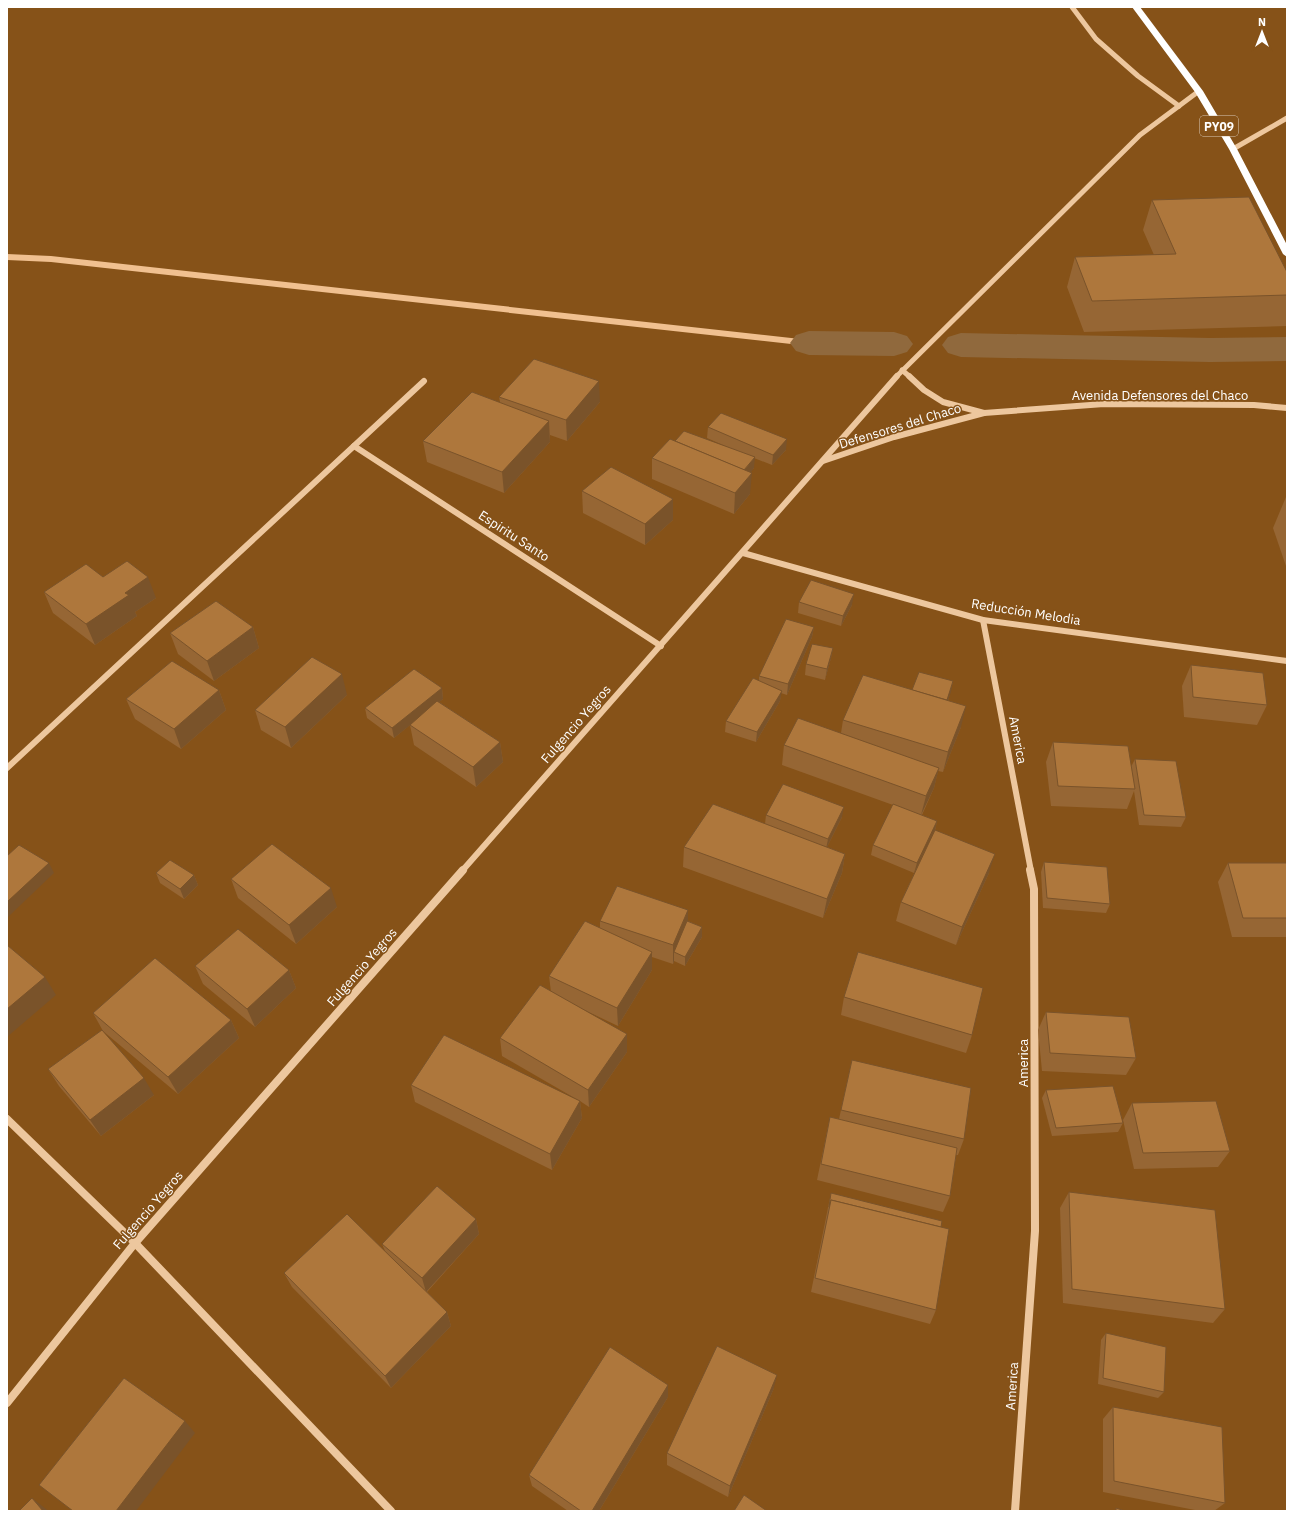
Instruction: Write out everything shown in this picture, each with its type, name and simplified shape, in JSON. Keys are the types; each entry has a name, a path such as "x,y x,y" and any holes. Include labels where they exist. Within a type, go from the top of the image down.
{"highway":[{"name":"PY09","path":"1136,7 1199,91 1233,149 1287,254"}],"street":[{"path":"1072,7 1096,39 1138,76 1179,106"},
{"name":"Fulgencio Yegros","path":"7,1403 135,1243 743,553 902,370 1140,135 1199,91"},
{"path":"1233,149 1287,118"},
{"name":"Avenida Defensores del Chaco","path":"902,370 924,390 944,402 984,412 1104,404 1254,405 1287,408"},
{"path":"7,768 424,381"},
{"name":"Defensores del Chaco","path":"822,462 894,437 984,412"},
{"name":"Espiritu Santo","path":"354,446 661,646"},
{"name":"Reducción Melodia","path":"743,553 984,620 1287,661"},
{"name":"America","path":"984,620 1034,888 1035,1231 1015,1511"},
{"path":"7,1119 135,1243 391,1511"}],"building":[{"path":"1249,197 1287,272 1287,295 1092,301 1075,257 1176,254 1152,200"},
{"path":"534,359 599,381 566,420 499,397"},
{"path":"472,392 549,421 502,472 423,441"},
{"path":"721,413 787,439 773,455 708,427"},
{"path":"684,431 755,457 744,470 675,441"},
{"path":"670,439 752,473 735,493 652,458"},
{"path":"611,467 673,499 645,524 582,491"},
{"path":"127,561 148,577 125,593 129,595 86,624 44,592 86,564 103,577"},
{"path":"811,580 854,594 843,616 799,602"},
{"path":"216,601 253,627 207,661 170,633"},
{"path":"786,619 814,627 788,684 759,676"},
{"path":"812,644 833,648 827,669 806,664"},
{"path":"312,657 342,674 285,727 255,710"},
{"path":"172,661 219,690 174,729 126,699"},
{"path":"1191,665 1263,673 1267,705 1193,697"},
{"path":"414,669 442,688 392,728 365,708"},
{"path":"919,672 953,681 947,700 912,690"},
{"path":"863,675 966,706 948,752 843,720"},
{"path":"753,678 782,691 757,732 726,721"},
{"path":"437,701 500,742 473,767 410,725"},
{"path":"798,718 939,768 926,796 784,745"},
{"path":"1053,742 1128,746 1135,789 1058,786"},
{"path":"1135,759 1176,761 1186,817 1144,815"},
{"path":"783,784 844,807 828,839 766,815"},
{"path":"713,804 845,854 827,899 684,847"},
{"path":"893,804 937,821 917,863 873,845"},
{"path":"935,830 995,854 962,927 901,902"},
{"path":"272,844 331,888 289,925 231,879"},
{"path":"19,845 49,863 7,902 7,856"},
{"path":"170,860 194,875 180,889 156,873"},
{"path":"1044,862 1107,867 1110,904 1047,898"},
{"path":"1228,863 1287,863 1287,918 1243,918"},
{"path":"617,886 688,910 673,945 600,921"},
{"path":"585,921 652,952 617,1008 549,976"},
{"path":"687,921 702,927 685,957 674,952"},
{"path":"238,929 289,970 247,1009 195,966"},
{"path":"7,945 45,977 7,1009"},
{"path":"858,952 983,988 972,1035 844,997"},
{"path":"155,958 231,1020 168,1077 93,1013"},
{"path":"540,985 627,1034 588,1090 500,1038"},
{"path":"1046,1012 1129,1017 1136,1058 1050,1053"},
{"path":"102,1030 144,1078 90,1120 48,1069"},
{"path":"444,1035 580,1101 550,1154 411,1085"},
{"path":"852,1060 971,1088 964,1139 841,1110"},
{"path":"1113,1086 1123,1123 1056,1128 1046,1090"},
{"path":"1216,1101 1230,1151 1143,1153 1132,1103"},
{"path":"830,1117 957,1148 950,1196 821,1164"},
{"path":"437,1186 476,1219 422,1278 382,1244"},
{"path":"1069,1192 1215,1210 1225,1309 1072,1289"},
{"path":"831,1193 942,1221 941,1227 831,1200 829,1207"},
{"path":"831,1200 949,1229 936,1310 815,1278"},
{"path":"347,1214 447,1312 385,1376 284,1273"},
{"path":"1106,1333 1166,1347 1164,1392 1103,1378"},
{"path":"717,1346 777,1375 730,1486 667,1453"},
{"path":"610,1347 668,1385 592,1511 581,1511 529,1475"},
{"path":"124,1378 185,1421 116,1511 73,1511 39,1485"},
{"path":"1113,1407 1222,1427 1225,1503 1114,1481"},
{"path":"744,1495 767,1511 734,1511"},
{"path":"32,1498 43,1511 19,1511"},
{"path":"1116,1508 1125,1511 1116,1511"}],"waterway":[{"path":"7,257 51,259 809,343"},
{"path":"809,343 894,344"},
{"path":"961,345 1210,350 1287,349"}]}
